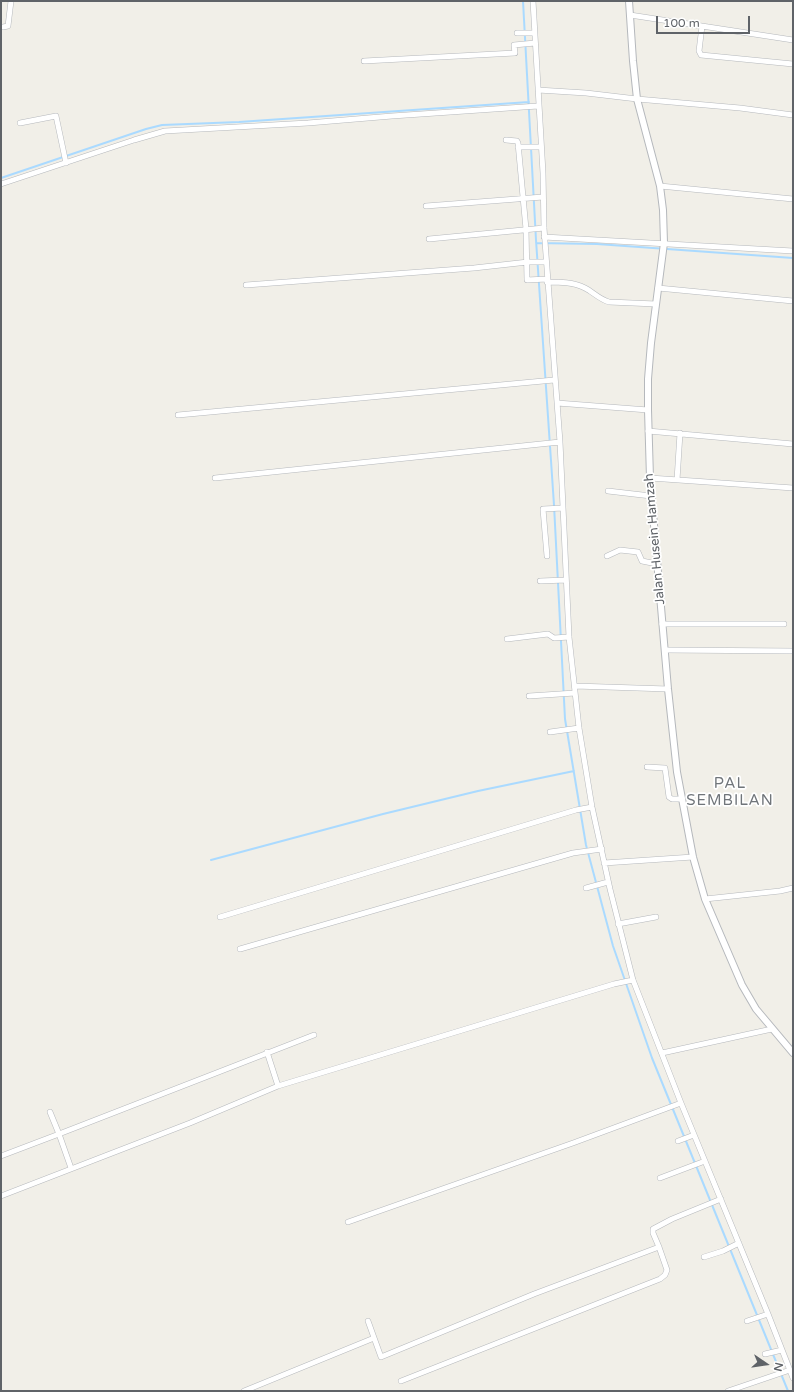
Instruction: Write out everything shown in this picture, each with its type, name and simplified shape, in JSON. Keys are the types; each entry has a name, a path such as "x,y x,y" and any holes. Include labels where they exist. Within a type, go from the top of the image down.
{"street":[{"path":"3,27 8,26 10,1"},
{"path":"533,1 533,33 538,90 536,106 540,147 546,280 553,346 553,381 557,403 557,442 566,637 575,686 574,693 577,729 590,807 633,980 681,1103 692,1136 793,1378"},
{"name":"Jalan Husein Hamzah","path":"629,1 637,99 660,186 663,210 664,246 648,379 648,430 650,478 662,624 677,772 694,857 705,899 742,985 756,1009 793,1053"},
{"path":"630,15 793,40"},
{"path":"702,26 699,51 701,55 793,64"},
{"path":"519,33 533,33"},
{"path":"364,61 515,53 514,44 535,43"},
{"path":"538,90 586,92 637,99 740,108 793,115"},
{"path":"1,184 65,158 165,131 308,123 536,106"},
{"path":"20,123 55,116 65,158"},
{"path":"506,140 517,141 520,147 527,229 527,280 546,280 574,284 585,288 603,300 609,302 656,304"},
{"path":"520,147 540,147"},
{"path":"660,186 793,199"},
{"path":"426,206 542,197"},
{"path":"429,239 543,228"},
{"path":"545,240 607,241 664,246 793,251"},
{"path":"246,285 474,268 528,262 545,262"},
{"path":"658,288 793,301"},
{"path":"178,415 553,381"},
{"path":"557,403 648,410"},
{"path":"648,430 793,444"},
{"path":"677,480 680,434"},
{"path":"215,478 557,442"},
{"path":"650,478 793,488"},
{"path":"608,491 652,496"},
{"path":"547,556 543,509 561,508"},
{"path":"607,556 620,550 638,552 642,561 658,564"},
{"path":"540,581 564,580"},
{"path":"662,624 784,624"},
{"path":"507,639 548,634 554,638 566,637"},
{"path":"665,650 793,651"},
{"path":"575,686 668,689"},
{"path":"530,696 574,693"},
{"path":"550,732 577,729"},
{"path":"647,767 665,768 670,797 672,799 682,799"},
{"path":"220,917 590,807"},
{"path":"240,949 583,851 600,849"},
{"path":"604,863 694,857"},
{"path":"586,888 608,882"},
{"path":"705,899 780,891 793,888"},
{"path":"618,924 656,917"},
{"path":"1,1196 175,1129 278,1086 633,980"},
{"path":"662,1053 772,1029"},
{"path":"1,1156 314,1035"},
{"path":"267,1052 278,1086"},
{"path":"348,1222 573,1144 681,1103"},
{"path":"50,1112 71,1168"},
{"path":"678,1141 692,1136"},
{"path":"660,1178 703,1161"},
{"path":"401,1381 660,1279 665,1275 667,1270 653,1233 653,1229 672,1219 718,1200"},
{"path":"704,1257 723,1251 737,1244"},
{"path":"368,1321 381,1357 534,1294 659,1247"},
{"path":"749,1320 767,1314"},
{"path":"244,1391 374,1338"},
{"path":"767,1353 781,1351"},
{"path":"728,1391 790,1369"}],"waterway":[{"path":"523,1 536,240 554,505 565,719 586,845 613,946 652,1058 788,1391"},
{"path":"1,178 146,129 162,125 239,122 529,102"},
{"path":"536,243 597,244 793,258"},
{"path":"211,860 383,814 478,791 574,771"}],"district":[{"name":"PAL SEMBILAN","path":"730,792"}]}
